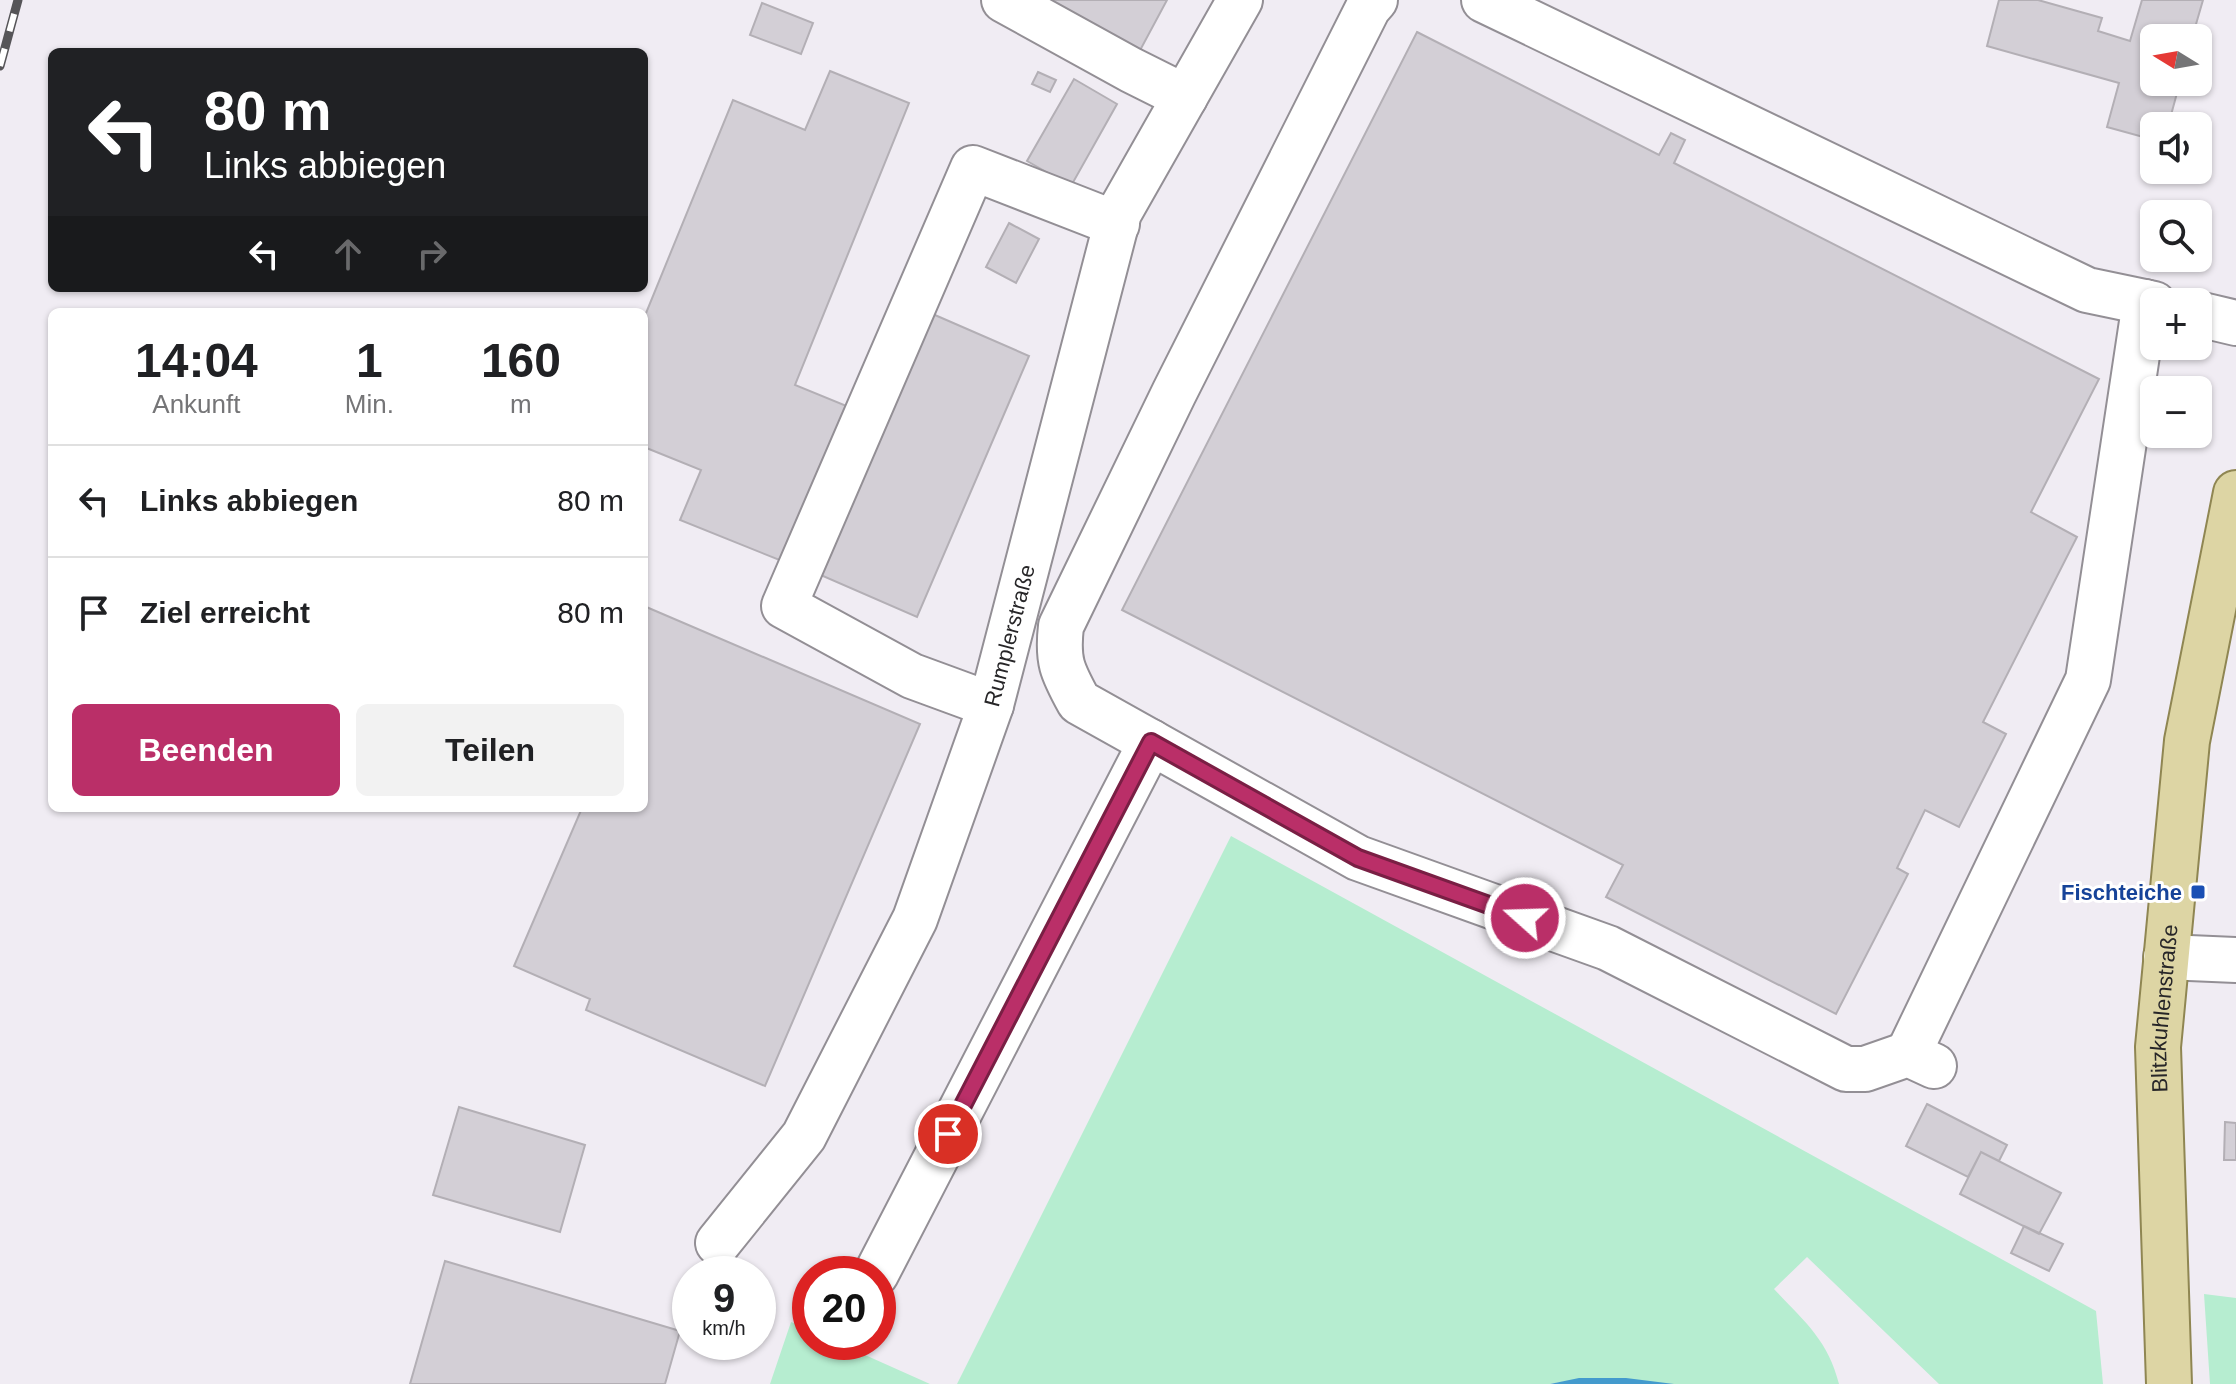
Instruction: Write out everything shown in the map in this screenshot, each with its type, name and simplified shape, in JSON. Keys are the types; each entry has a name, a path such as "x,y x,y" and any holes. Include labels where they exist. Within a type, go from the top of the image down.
{"main road":[{"name":"Blitzkuhlenstraße","path":"2169,1384 2158,1047 2187,741 2236,493"}],"street":[{"path":"1004,0 1185,97"},
{"name":"Rumplerstraße","path":"718,1243 804,1136 908,932 991,705 1119,213 1240,0"},
{"path":"1375,0 1368,8 1174,393 1061,626 1058,654 1066,679 1079,702 1358,858 1608,948 1846,1069 1921,1060 2088,680 2141,360"},
{"path":"1484,0 2087,290 2140,301"},
{"path":"991,705 912,676 784,606 973,168 1117,224"},
{"path":"2212,317 2236,323"},
{"path":"885,1256 1151,742"},
{"path":"2166,957 2236,960"}],"green space":[{"path":"1231,836 2096,1311 2103,1384 1939,1384 1807,1257 1774,1289 1822,1343 1839,1384 1672,1384 1596,1379 1550,1384 957,1384"},
{"path":"2204,1294 2236,1298 2236,1384 2210,1384"},
{"path":"791,1322 792,1360 876,1360 930,1384 770,1384"}],"water":[{"path":"1579,1378 1626,1378 1674,1384 1550,1384"}],"building":[{"path":"1034,0 1167,0 1137,56"},
{"path":"1999,0 2038,0 2102,18 2098,31 2130,41 2142,0 2203,0 2196,24 2140,24 2140,96 2176,96 2172,112 2140,112 2140,136 2107,127 2119,83 1987,46"},
{"path":"762,3 813,23 801,54 750,35"},
{"path":"1417,32 1659,155 1671,133 1685,140 1674,163 2099,379 2031,512 2077,537 1983,722 2006,734 1959,827 1925,810 1897,868 1908,874 1836,1014 1606,897 1623,865 1122,610"},
{"path":"830,71 909,103 795,385 849,407 782,561 680,520 701,470 648,449 648,308 733,100 805,130"},
{"path":"1038,72 1056,80 1050,92 1032,84"},
{"path":"1074,79 1117,104 1071,186 1027,161"},
{"path":"1009,223 1039,239 1016,283 986,267"},
{"path":"928,312 1029,356 917,617 816,573"},
{"path":"648,608 920,724 765,1086 586,1010 590,999 514,966 580,812 648,812"},
{"path":"1927,1104 2007,1145 1999,1161 1981,1152 1968,1177 1906,1146"},
{"path":"459,1107 585,1145 560,1232 433,1195"},
{"path":"2225,1122 2236,1123 2236,1160 2224,1160"},
{"path":"1981,1152 2061,1193 2039,1234 1960,1194"},
{"path":"2024,1226 2063,1244 2049,1271 2011,1253"},
{"path":"445,1261 672,1329 672,1359 665,1384 410,1384"}],"railway":[{"path":"0,66 18,0"}],"place":[{"name":"Fischteiche","path":"2198,892"}],"route":[{"path":"948,1134 1151,742 1358,858 1525,918"}]}
